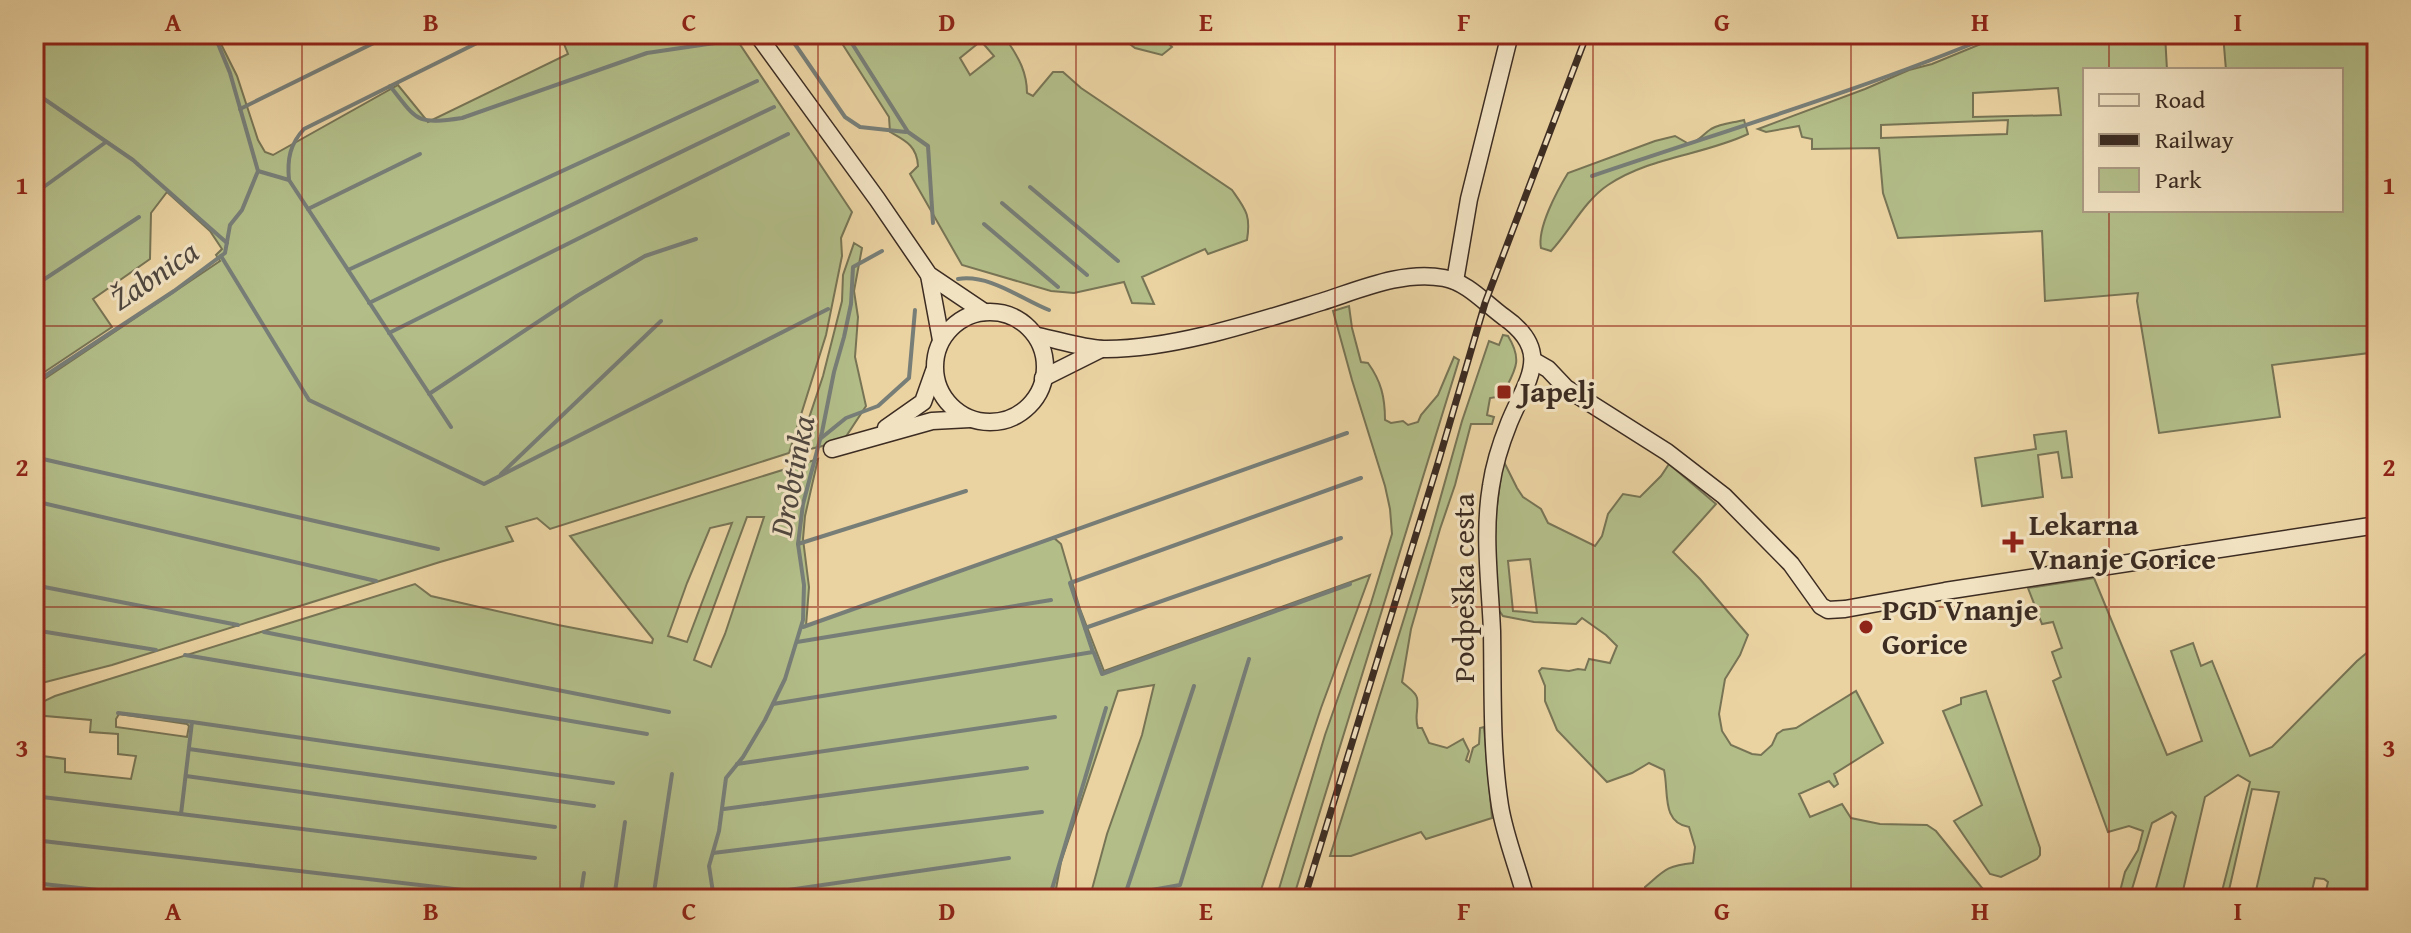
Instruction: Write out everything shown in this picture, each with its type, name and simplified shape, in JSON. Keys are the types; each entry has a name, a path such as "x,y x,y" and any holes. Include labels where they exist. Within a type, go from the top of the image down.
{"main road":[{"path":"757,34 929,275 984,312"},
{"path":"1455,281 1469,199 1510,34"},
{"path":"929,275 941,340"},
{"path":"876,435 923,402 941,340 952,326 967,316 984,312 1002,313 1018,320 1038,336 1101,349 1193,338 1378,284 1431,276 1455,281 1513,323 1528,344 1534,361 1548,369 1566,388 1667,452 1724,496 1791,564 1814,599 1828,610 2377,525"},
{"path":"832,449 932,421 998,421 1023,411 1035,398 1043,378 1044,350 1038,336"},
{"path":"1043,378 1101,349"},
{"name":"Podpeška cesta","path":"1526,899 1501,809 1493,747 1487,536 1494,466 1509,422 1529,383 1534,361"},
{"path":"934,371 953,410 970,419"},
{"path":"1529,383 1566,388"}],"green space":[{"path":"62,34 216,34 237,76 258,140 265,152 273,155 398,85 428,122 568,54 560,34 733,34 852,212 841,238 842,256 826,335 789,453 550,529 537,518 506,527 513,541 112,665 34,685 34,386 220,261 216,255 222,249 210,231 167,192 151,213 150,259 93,299 112,327 34,379 34,48"},
{"path":"836,34 1017,34 1008,42 1022,66 1027,93 1033,96 1053,72 1063,72 1081,88 1232,190 1246,213 1247,240 1208,254 1205,249 1142,277 1154,304 1132,303 1124,282 1074,293 1051,291 962,265 910,174 918,166 913,149 890,132 889,117","holes":["981,41 994,56 970,75 960,58"]},
{"path":"1117,34 1159,34 1172,47 1162,55 1135,48"},
{"path":"2005,34 2165,34 2167,68 2083,68 2083,212 2343,212 2343,68 2226,68 2223,34 2377,34 2377,352 2272,365 2280,417 2159,433 2138,293 2045,301 2042,231 1898,238 1883,193 1879,148 1812,149 1812,139 1802,137 1799,126 1766,132 1758,129 1909,70 1932,64","holes":["2058,88 2061,115 1973,117 1973,93","2008,120 2007,134 1881,138 1881,125"]},
{"path":"1744,120 1748,134 1641,168 1608,185 1592,199 1551,251 1541,248 1545,220 1568,173 1675,136 1689,144 1715,127"},
{"path":"854,243 862,248 854,291 858,317 855,357 866,406 843,441 806,450 803,436 823,376 842,301 843,275"},
{"path":"1349,306 1361,362 1368,363 1376,376 1383,397 1385,420 1391,423 1403,421 1408,425 1418,422 1438,395 1454,357 1459,360 1293,899 1276,899 1325,735 1392,534 1385,486 1333,311"},
{"path":"1503,335 1508,336 1513,345 1516,366 1502,396 1490,398 1487,415 1494,417 1492,424 1471,424 1411,629 1402,682 1416,696 1418,728 1422,728 1429,743 1447,748 1463,739 1469,751 1466,760 1469,762 1473,748 1479,744 1480,728 1484,727 1492,818 1426,839 1421,832 1351,856 1330,856 1430,535 1462,421 1489,341 1499,345"},
{"path":"2066,431 2072,477 2062,478 2058,452 2038,455 2043,497 1982,506 1975,458 2036,449 2034,435"},
{"path":"818,459 803,539 809,587 806,626 1054,538 1061,544 1080,609 1104,671 1370,575 1321,708 1258,899 34,899 34,755 65,759 65,772 131,779 136,756 118,754 118,734 90,732 91,720 34,715 34,709 40,703 415,584 431,596 652,643 653,639 570,536","holes":["747,517 764,517 711,667 694,660","732,523 687,642 668,636 710,528","1154,685 1142,735 1107,834 1091,893 1056,889 1061,862 1118,691","119,714 189,726 187,737 116,727"]},
{"path":"1503,460 1523,497 1541,509 1548,523 1595,546 1602,536 1608,514 1623,494 1640,497 1669,464 1716,504 1673,552 1748,635 1725,679 1719,714 1722,731 1731,745 1761,755 1772,745 1777,734 1796,728 1856,691 1883,743 1834,774 1838,784 1834,787 1829,781 1799,794 1810,817 1842,804 1851,818 1880,824 1927,825 1936,831 1991,899 1645,899 1645,887 1662,873 1671,867 1693,863 1695,847 1689,827 1680,824 1670,813 1664,770 1649,763 1607,782 1557,730 1545,701 1545,686 1539,671 1542,668 1585,670 1589,659 1610,663 1617,646 1582,618 1576,624 1534,622 1503,616 1498,609 1493,536","holes":["1530,559 1537,613 1513,611 1508,561"]},
{"path":"2094,578 2167,755 2202,741 2171,651 2193,643 2201,666 2212,661 2250,756 2272,747 2369,651 2371,641 2377,642 2377,899 2324,899 2328,882 2315,878 2310,899 2254,899 2279,792 2252,789 2227,899 2220,899 2250,782 2238,775 2205,797 2181,899 2153,899 2176,816 2172,812 2152,823 2129,899 2118,899 2125,872 2138,850 2143,831 2129,826 2108,832 2053,681 2061,677 2052,652 2062,648 2053,622 2042,624 2028,588"},
{"path":"1986,691 2040,848 2037,859 2001,877 1990,874 1954,821 1982,805 1943,711 1961,704 1961,698"}],"waterway":[{"name":"Žabnica","path":"34,383 174,291 225,253 230,225 242,210 258,171 230,73 214,34"},
{"path":"240,109 392,34"},
{"path":"289,180 290,152 304,129 495,34"},
{"name":"Drobtinka","path":"788,34 845,117 860,127 906,132"},
{"path":"846,34 908,132 928,146 933,223"},
{"path":"1592,176 1846,91 1996,34"},
{"path":"390,86 419,118 447,120 462,118 647,53 728,41"},
{"path":"348,270 757,81"},
{"path":"34,92 133,160 227,243"},
{"path":"369,303 774,107"},
{"path":"389,333 788,134"},
{"path":"34,194 106,142"},
{"path":"308,209 420,154"},
{"path":"258,171 289,180 451,427"},
{"path":"1030,187 1118,261"},
{"path":"1002,203 1087,275"},
{"path":"34,286 139,217"},
{"path":"984,224 1058,287"},
{"path":"429,394 577,296 645,256 696,239"},
{"name":"Drobtinka","path":"714,899 709,866 719,831 726,778 743,757 785,679 803,620 804,585 798,544 803,504 851,304 853,267 882,251"},
{"path":"221,256 309,400 484,484 828,309"},
{"path":"958,279 982,280 1049,310"},
{"path":"820,439 846,418 878,406 909,378 915,310"},
{"path":"501,474 661,321"},
{"path":"803,627 1347,433"},
{"path":"34,457 438,549"},
{"path":"773,704 1093,652 1070,583 1361,478"},
{"path":"798,544 966,491"},
{"path":"34,501 376,581"},
{"path":"1085,628 1341,538"},
{"path":"1094,653 1102,674 1350,584"},
{"path":"34,585 238,625"},
{"path":"797,642 1051,600"},
{"path":"34,630 156,650"},
{"path":"264,632 669,712"},
{"path":"185,655 647,734"},
{"path":"1101,899 1180,885 1249,659"},
{"path":"1125,895 1194,686"},
{"path":"1049,899 1106,708"},
{"path":"34,796 181,814 192,722 118,713"},
{"path":"737,764 1055,717"},
{"path":"192,722 613,783"},
{"path":"189,749 594,806"},
{"path":"724,809 1027,768"},
{"path":"653,899 672,774"},
{"path":"186,776 555,827"},
{"path":"713,853 1042,812"},
{"path":"181,814 535,858"},
{"path":"614,899 625,822"},
{"path":"34,840 480,892"},
{"path":"725,899 1009,858"},
{"path":"580,899 584,873"},
{"path":"34,883 180,899"}],"railway":[{"path":"1304,899 1485,303 1587,34"}],"place":[{"name":"Japelj","path":"1504,392"},
{"name":"Lekarna Vnanje Gorice","path":"2013,542"},
{"name":"PGD Vnanje Gorice","path":"1866,627"}]}
